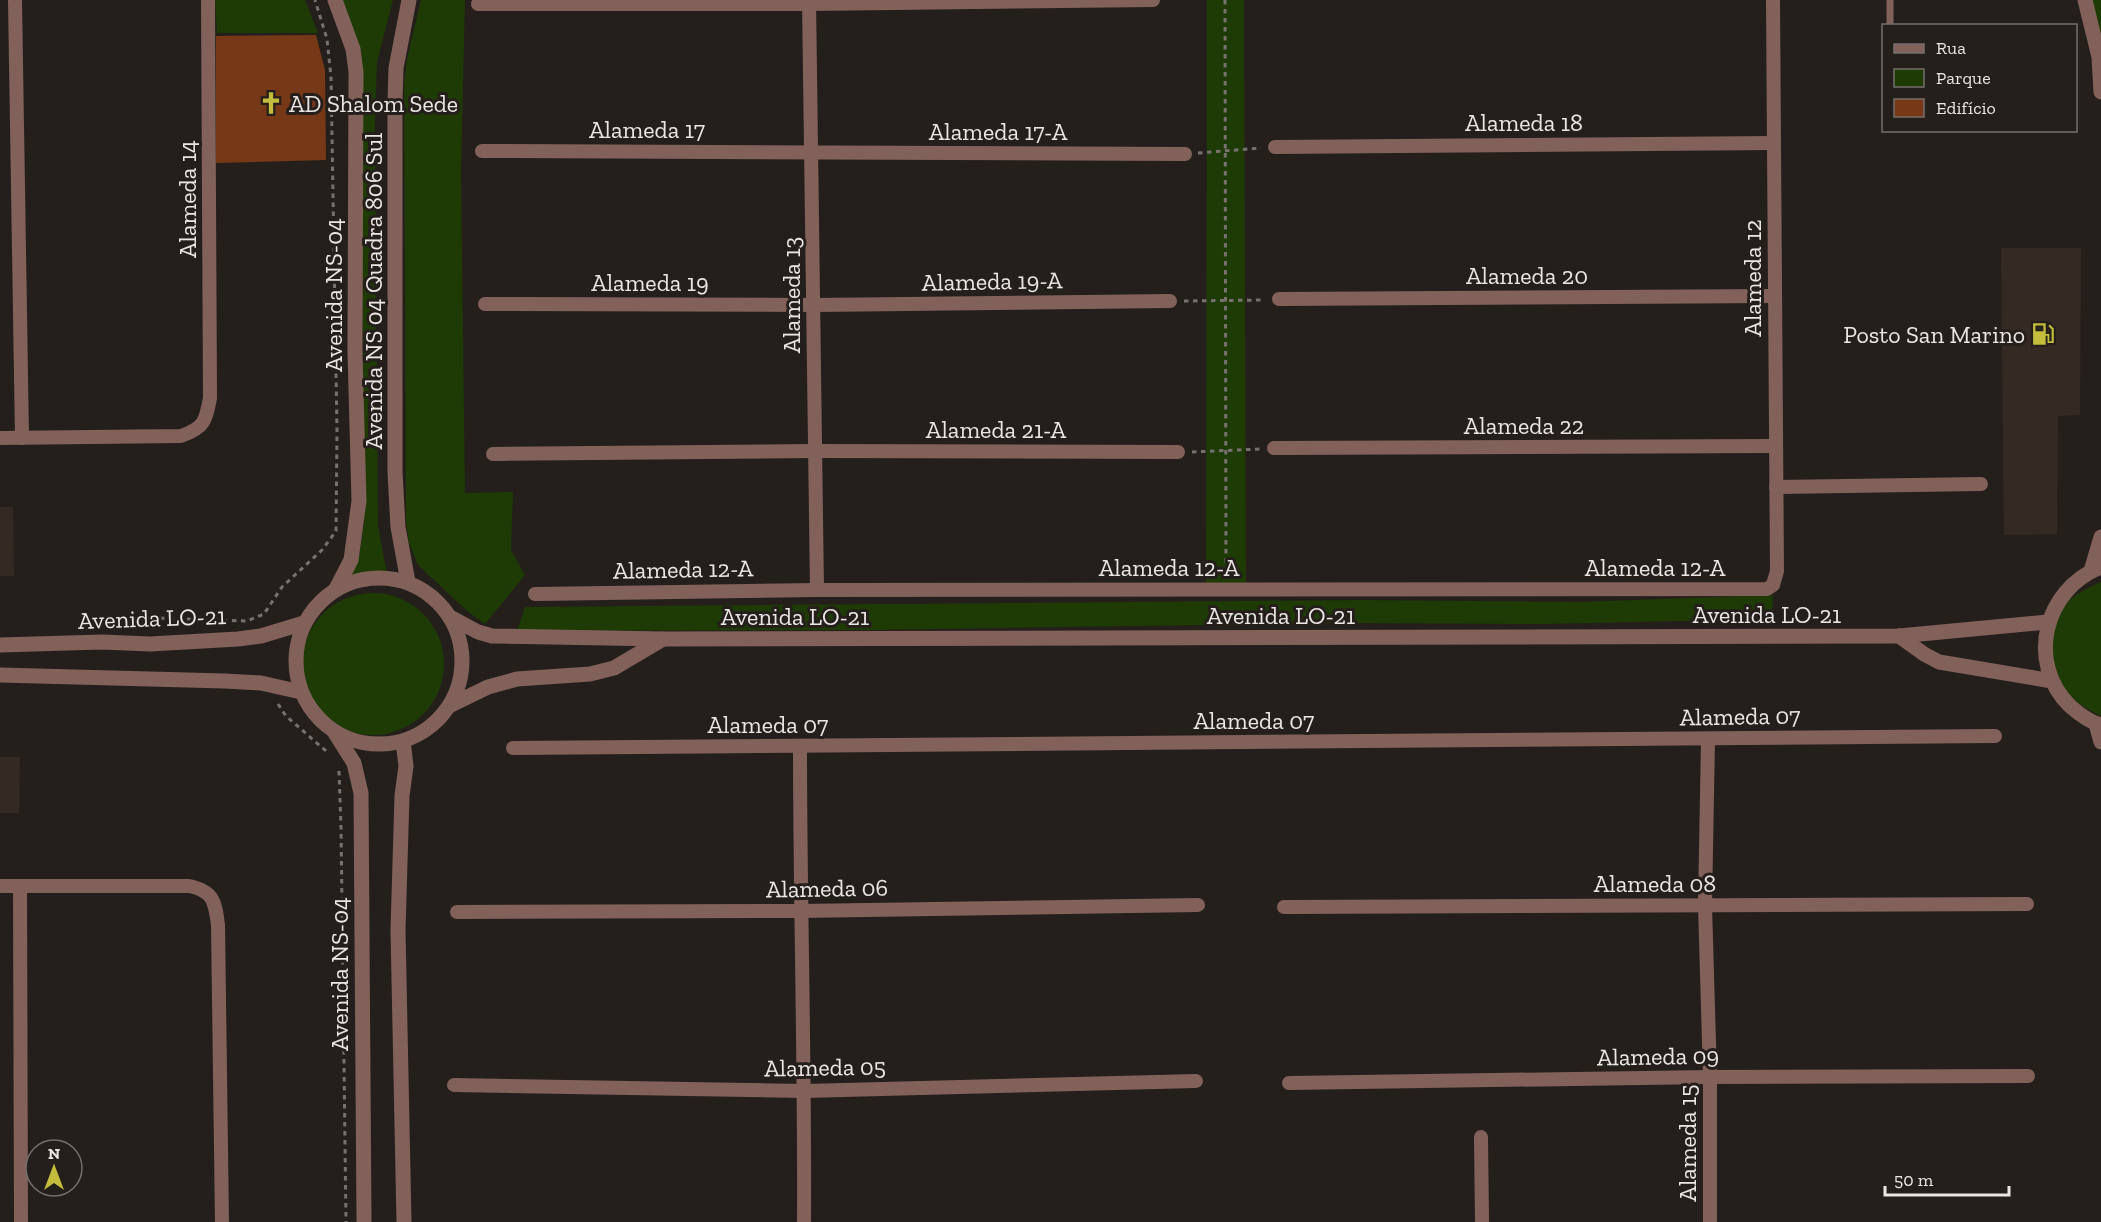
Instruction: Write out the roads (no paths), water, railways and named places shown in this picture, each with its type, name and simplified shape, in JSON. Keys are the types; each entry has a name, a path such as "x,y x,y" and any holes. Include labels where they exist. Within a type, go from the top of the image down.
{"street":[{"path":"15,0 22,438"},
{"name":"Alameda 14","path":"0,438 181,436 196,430 204,422 210,398 208,0"},
{"name":"Avenida NS-04","path":"335,0 353,49 356,72 355,352 359,501 351,560 336,589"},
{"name":"Avenida NS 04 Quadra 806 Sul","path":"408,582 398,527 395,472 395,102 396,68 409,0"},
{"path":"478,4 1153,0"},
{"name":"Alameda 12","path":"1773,0 1777,556"},
{"path":"2085,0 2099,57 2101,92"},
{"name":"Alameda 13","path":"809,2 815,305 814,451 817,590"},
{"name":"Alameda 18","path":"1275,147 1774,143"},
{"name":"Alameda 17","path":"482,151 812,152"},
{"name":"Alameda 17-A","path":"812,152 1185,154"},
{"name":"Alameda 20","path":"1279,299 1775,296"},
{"name":"Alameda 19-A","path":"815,305 1170,301"},
{"name":"Alameda 19","path":"485,303 815,305"},
{"name":"Alameda 22","path":"1274,448 1775,446"},
{"name":"Alameda 21-A","path":"493,454 814,451 1178,452"},
{"path":"1776,487 1981,484"},
{"path":"2101,537 2096,569 2072,584 2058,601 2048,622 2044,641 2046,662 2052,681 2063,699 2078,714 2099,725 2101,742"},
{"name":"Alameda 12-A","path":"535,594 817,590 1758,590 1767,589 1773,585 1776,579 1777,556"},
{"path":"384,577 408,582 434,596 452,618 462,647 462,677 451,705 430,728 403,741 368,744 335,733 315,715 301,692 295,669 296,645 304,623 317,603 336,589 359,579 384,577"},
{"name":"Avenida LO-21","path":"452,618 478,632 492,636 663,639 1899,636 2048,622"},
{"name":"Avenida LO-21","path":"0,645 102,642 150,644 238,639 261,636 304,623"},
{"path":"1899,636 1939,662 2052,681"},
{"path":"451,705 488,687 517,679 590,674 614,668 663,639"},
{"path":"0,675 261,683 301,692"},
{"name":"Avenida NS-04","path":"335,733 354,763 361,793 364,1222"},
{"name":"Alameda 07","path":"513,748 1995,736"},
{"name":"Alameda 15","path":"1708,739 1705,905 1710,1077 1710,1222"},
{"path":"403,741 405,766 398,930 404,1222"},
{"path":"800,746 800,911 805,1091 804,1222"},
{"path":"0,886 189,886 202,888 211,896 219,925 222,1222"},
{"path":"20,886 21,1222"},
{"name":"Alameda 08","path":"1284,907 2027,904"},
{"name":"Alameda 06","path":"457,912 800,911 1198,905"},
{"name":"Alameda 09","path":"1289,1083 1710,1077 2028,1077"},
{"name":"Alameda 05","path":"454,1085 805,1091 1196,1082"},
{"path":"1481,1137 1482,1222"}],"lane":[{"path":"1890,0 1890,24"}],"place":[{"name":"AD Shalom Sede","path":"271,103"},
{"name":"Posto San Marino","path":"2043,334"}]}
